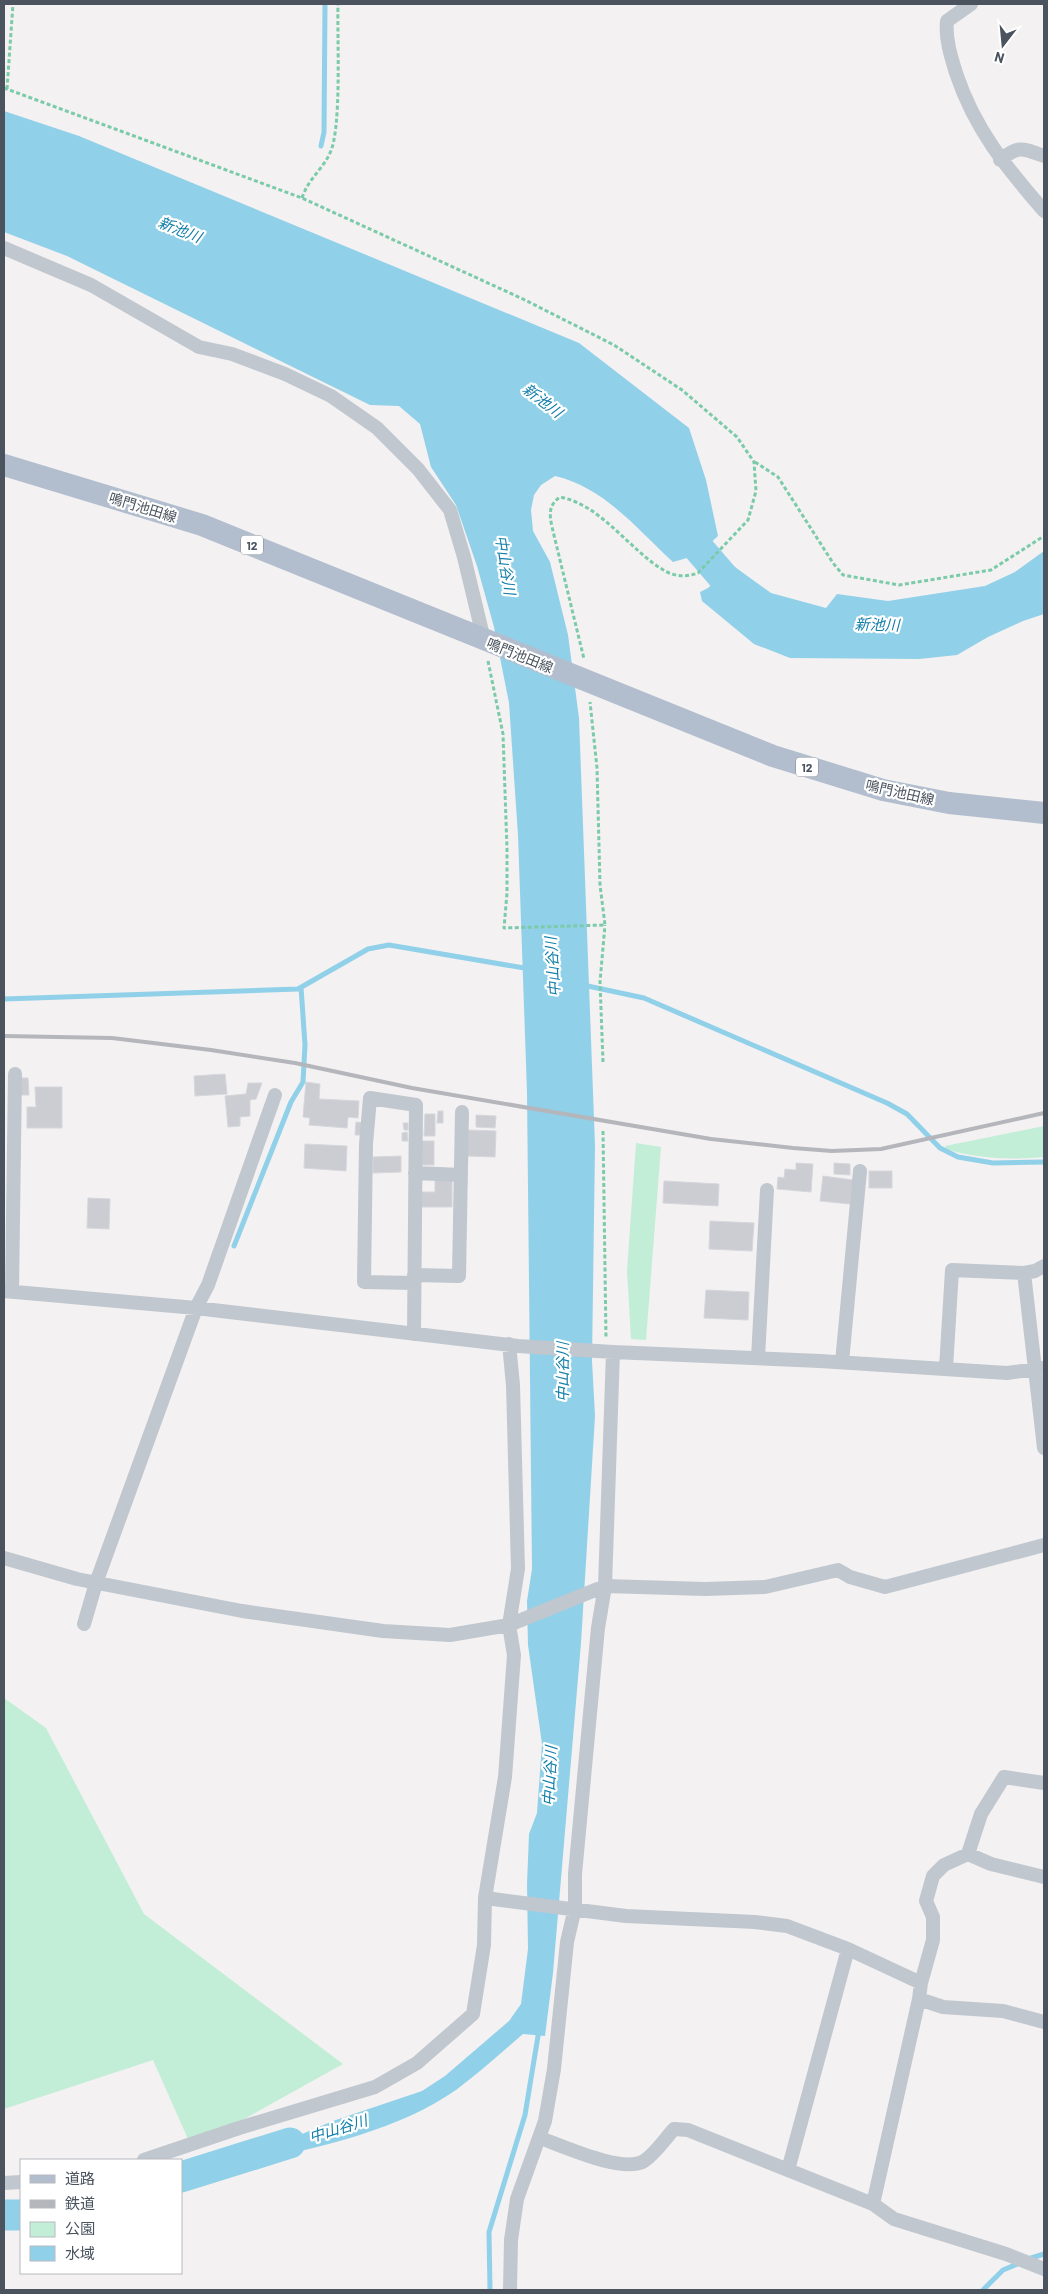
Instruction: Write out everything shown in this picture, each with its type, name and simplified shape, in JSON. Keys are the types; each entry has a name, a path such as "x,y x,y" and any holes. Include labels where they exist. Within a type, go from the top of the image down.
{"main road":[{"name":"鳴門池田線","path":"4,466 202,525 772,756 883,790 949,803 1044,814"}],"street":[{"path":"971,4 947,21 949,45 966,104 1000,160 1044,211"},
{"path":"1000,160 1014,150 1022,148 1044,156"},
{"path":"4,248 91,285 199,347 232,354 324,392 377,428 418,469 450,510 489,642"},
{"path":"15,1074 8,1292 196,1308 513,1345 607,1352 842,1362 1008,1373 1040,1369"},
{"path":"84,1624 96,1582 196,1308 208,1285 275,1094"},
{"path":"414,1334 414,1279 416,1106 370,1098 366,1144 364,1282 414,1279 459,1276 462,1112"},
{"path":"842,1362 860,1171"},
{"path":"415,1173 461,1175"},
{"path":"758,1358 767,1190"},
{"path":"946,1368 952,1270 1024,1273 1035,1271 1044,1266"},
{"path":"1024,1273 1040,1369 1044,1448"},
{"path":"147,2159 375,2086 417,2063 473,2014 484,1945 488,1898 505,1777 514,1655 518,1569 513,1345"},
{"path":"510,2290 511,2240 518,2199 540,2138 554,2069 569,1908 575,1874 598,1628 607,1352"},
{"path":"4,1558 76,1579 242,1611 383,1631 450,1635 515,1622 599,1588 705,1589 765,1587 838,1570 850,1577 885,1587 1044,1545"},
{"path":"873,2204 921,1983 933,1940 933,1917 926,1901 933,1876 944,1865 968,1854 981,1814 1004,1777 1044,1783"},
{"path":"968,1854 985,1862 1044,1877"},
{"path":"488,1898 626,1916 755,1922 787,1926 848,1949 921,1983"},
{"path":"788,2170 848,1949"},
{"path":"919,1999 943,2007 1004,2011 1044,2022"},
{"path":"540,2138 608,2161 631,2165 645,2160 674,2129 688,2130 873,2204 894,2219 1006,2254 1044,2269"},
{"path":"4,2183 20,2182"}],"path":[{"path":"13,4 5,89 302,198 523,299 614,345 682,390 737,437 754,462 778,477 833,563 843,575 899,584 991,570 1044,536"},
{"path":"302,198 306,184 331,153 334,134 338,4"},
{"path":"602,1062 600,982 605,924 600,885 597,768 578,625 549,513 552,502 560,497 574,500 603,520 665,571 678,576 689,576 698,573 748,520 756,491 754,462"},
{"path":"489,642 503,734 507,849 507,893 504,928 597,926 605,924"},
{"path":"604,1131 607,1352"}],"green space":[{"path":"1044,1126 1044,1157 983,1157 946,1149 945,1146"},
{"path":"636,1143 661,1147 646,1340 631,1339 627,1271"},
{"path":"4,1698 46,1728 144,1914 343,2064 192,2148 153,2060 4,2109"}],"water":[{"path":"4,111 79,136 579,343 689,428 706,480 718,536 697,555 673,562 605,500 573,482 555,476 541,485 534,495 531,510 533,531 550,562 568,635 579,718 595,1146 592,1361 595,1416 581,1643 553,1973 545,2036 523,2034 456,2090 430,2106 402,2119 372,2131 310,2149 219,2169 333,2121 422,2091 445,2076 509,2021 521,2004 528,1949 527,1884 529,1834 537,1813 542,1744 528,1645 527,1601 532,1569 527,1092 518,835 509,703 494,627 477,566 456,505 431,467 420,424 399,406 370,405 67,256 4,232"},
{"path":"1044,551 1044,614 1023,621 988,637 957,655 919,659 790,658 754,644 702,601 700,592 708,588 732,565 771,593 826,608 837,594 888,601 985,586 1015,572"}],"building":[{"path":"225,1074 227,1094 195,1096 194,1076"},
{"path":"16,1078 28,1078 29,1095 17,1095"},
{"path":"306,1082 320,1084 319,1099 359,1101 358,1118 348,1117 347,1128 309,1125 310,1118 303,1117"},
{"path":"248,1083 262,1083 256,1099 250,1100 250,1116 240,1117 240,1126 228,1127 225,1096 246,1094"},
{"path":"35,1087 62,1087 62,1128 27,1128 27,1107 36,1107"},
{"path":"438,1111 443,1111 443,1123 437,1123"},
{"path":"425,1114 435,1114 435,1136 424,1136"},
{"path":"476,1115 496,1116 495,1128 476,1127"},
{"path":"356,1122 364,1123 363,1135 355,1135"},
{"path":"403,1123 408,1123 408,1130 404,1130"},
{"path":"468,1130 496,1131 495,1157 467,1156"},
{"path":"407,1132 408,1141 402,1141 402,1133"},
{"path":"421,1141 434,1141 434,1165 421,1165"},
{"path":"305,1144 347,1146 346,1171 304,1168"},
{"path":"401,1156 401,1172 373,1173 373,1157"},
{"path":"796,1163 813,1164 811,1192 777,1189 778,1177 784,1178 785,1169 796,1170"},
{"path":"834,1163 850,1164 850,1175 834,1174"},
{"path":"869,1171 892,1171 892,1188 869,1188"},
{"path":"823,1176 853,1180 850,1204 820,1201"},
{"path":"435,1180 452,1180 452,1207 421,1207 421,1192 435,1192"},
{"path":"664,1181 719,1184 718,1206 663,1203"},
{"path":"88,1198 110,1199 109,1229 87,1228"},
{"path":"710,1221 754,1223 752,1251 709,1249"},
{"path":"706,1290 749,1292 748,1320 704,1318"}],"waterway":[{"path":"321,146 324,132 325,4"},
{"name":"新池川","path":"675,521 725,579 754,602"},
{"path":"4,999 298,989 368,949 389,945 530,969"},
{"path":"583,985 644,998 887,1103 907,1114 940,1148 958,1157 993,1163 1044,1162"},
{"path":"234,1246 291,1102 303,1082 305,1045 301,987"},
{"path":"490,2290 489,2232 525,2115 539,2030"},
{"name":"中山谷川","path":"182,2177 290,2143"},
{"name":"中山谷川","path":"4,2215 20,2215"},
{"path":"1028,2259 1044,2254"},
{"path":"983,2290 1003,2270 1020,2263"}],"railway":[{"path":"4,1036 112,1038 211,1050 295,1063 412,1088 711,1139 832,1151 881,1149 1044,1113"}]}
